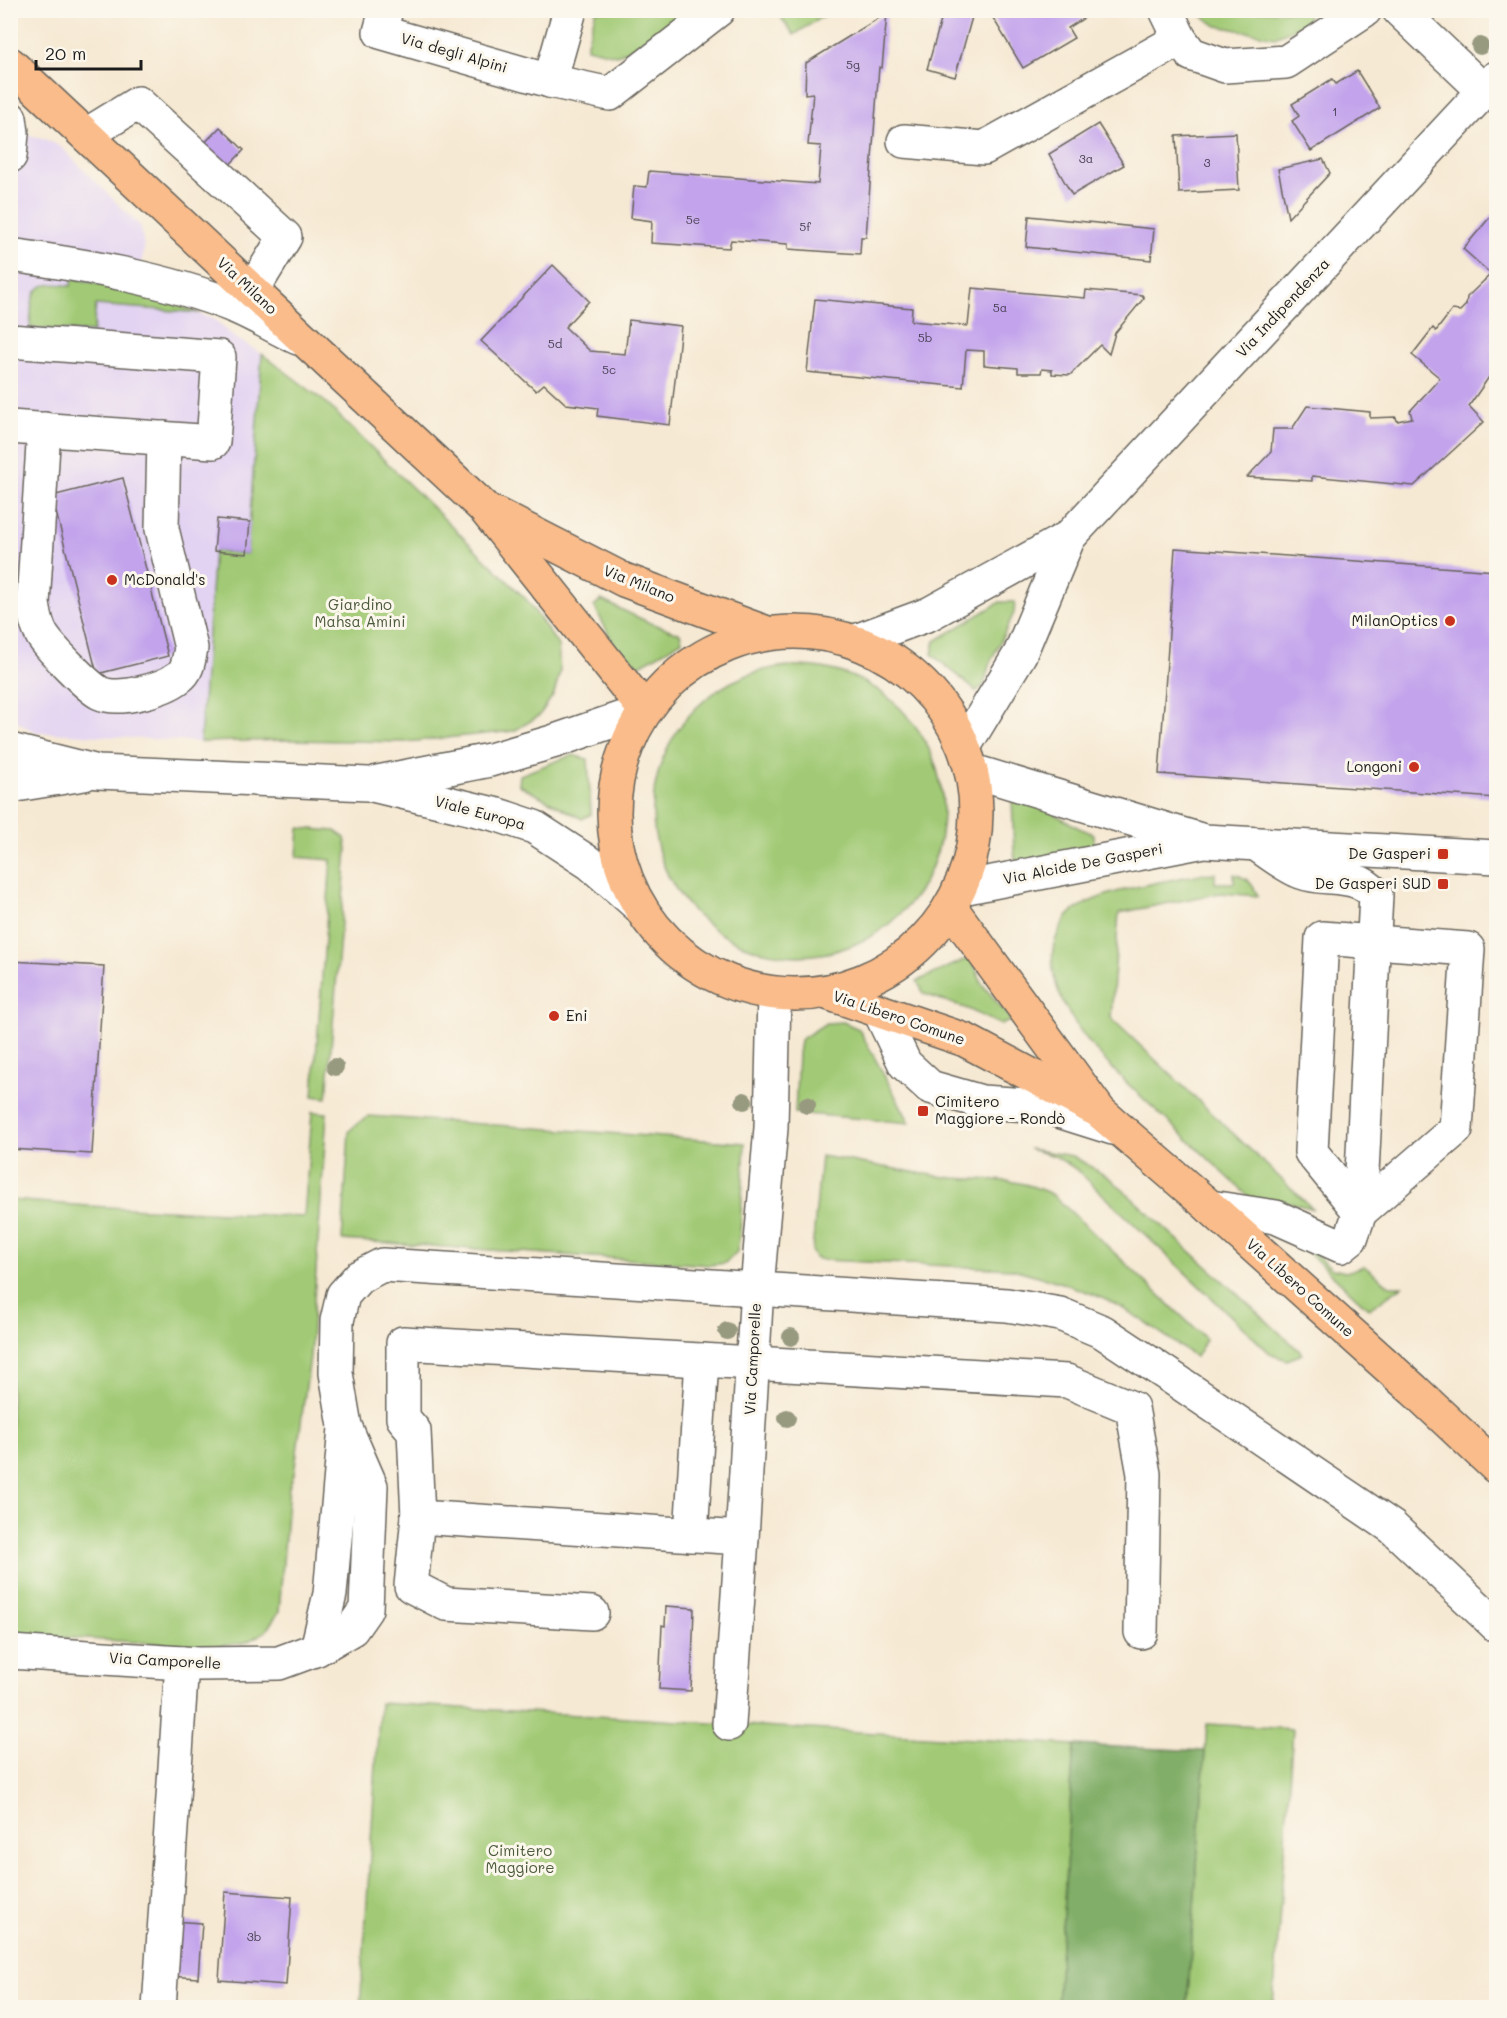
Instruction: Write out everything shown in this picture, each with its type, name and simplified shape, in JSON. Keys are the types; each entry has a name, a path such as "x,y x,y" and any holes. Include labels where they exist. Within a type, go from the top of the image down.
{"main road":[{"name":"Via Milano","path":"10,64 483,508 645,711"},
{"name":"Via Milano","path":"483,508 624,580 767,633"},
{"path":"812,632 856,641 902,665 939,701 969,758 977,831 957,898 918,948 874,977 824,992 774,993 734,984 697,966 665,940 640,907 620,859 613,808 622,757 645,711 678,674 720,647 767,633 812,632"},
{"name":"Via Libero Comune","path":"957,898 1111,1122"},
{"name":"Via Libero Comune","path":"824,992 965,1040 1111,1122 1210,1207 1497,1467"}],"street":[{"name":"Via degli Alpini","path":"386,10 380,32 550,81"},
{"path":"570,10 550,81 610,94 718,10"},
{"path":"1166,10 1180,39 1191,54 1225,66 1286,62 1365,10"},
{"path":"1399,10 1490,84"},
{"path":"904,141 984,148 1180,39"},
{"name":"Via Indipendenza","path":"856,641 929,614 1069,537 1490,84"},
{"path":"86,135 138,103 285,237 252,291"},
{"path":"10,118 12,133 10,156"},
{"path":"14,251 89,266 179,289 236,307 307,343"},
{"path":"10,341 219,357 213,442 10,427"},
{"path":"44,429 33,604 36,622 43,638 84,681 101,694 119,697 157,688 181,676 187,666 191,648 162,529 164,438"},
{"name":"Via Indipendenza","path":"969,758 1020,654 1069,537"},
{"name":"Viale Europa","path":"368,784 490,760 645,711"},
{"name":"Viale Europa","path":"10,750 98,772 368,784 498,815 534,827 591,864 640,907"},
{"name":"Via Alcide De Gasperi","path":"969,758 1204,841 1497,857"},
{"name":"Viale Europa","path":"10,786 98,772"},
{"name":"Via Alcide De Gasperi","path":"957,898 1204,841"},
{"path":"1210,1207 1276,1217 1341,1246 1351,1238 1360,1212 1376,896 1368,886 1351,880 1300,872 1256,844"},
{"path":"1322,938 1468,949 1456,1130 1360,1212 1311,1152 1322,938"},
{"name":"Via Camporelle","path":"729,1724 757,1288 771,1128 774,993"},
{"path":"880,1012 905,1064 930,1087 982,1102 1043,1106 1111,1122"},
{"name":"Via Camporelle","path":"10,1652 182,1663 279,1663 317,1649 330,1594 345,1426 336,1373 337,1321 343,1295 359,1277 382,1264 757,1288"},
{"path":"757,1288 1007,1305 1060,1314 1103,1332 1392,1527 1497,1625"},
{"path":"592,1612 446,1604 411,1586 418,1517 414,1431 403,1418 403,1343 1067,1381 1132,1408 1144,1474 1141,1632"},
{"path":"691,1535 702,1360"},
{"path":"418,1517 742,1538"},
{"path":"159,2007 182,1663"}],"shaded area":[{"path":"10,120 26,134 45,139 61,147 141,227 144,248 137,292 215,320 234,337 262,354 247,554 214,551 200,742 36,732 22,725 11,715"}],"green space":[{"path":"784,10 831,11 794,35 782,19"},
{"path":"596,11 695,11 616,55 587,48"},
{"path":"1195,11 1308,11 1308,18 1304,24 1275,37 1217,26"},
{"path":"72,278 137,292 201,313 96,305 93,332 30,328 33,298 36,291 48,284 71,286"},
{"name":"Giardino Mahsa Amini","path":"262,354 324,401 527,600 558,645 560,672 554,694 539,716 514,731 406,742 287,740 200,742 214,551 247,554"},
{"path":"601,600 650,623 680,633 682,641 635,668 625,665 594,606"},
{"path":"1000,602 1015,602 1014,613 989,665 984,685 976,691 932,654 935,641"},
{"path":"798,666 840,672 866,683 890,699 910,719 926,743 937,769 943,811 937,853 926,879 910,903 890,923 866,939 840,950 798,956 756,950 730,939 706,923 686,903 670,879 659,853 653,811 659,769 670,743 686,719 706,699 730,683 756,672"},
{"path":"572,755 588,759 591,814 582,819 519,785 520,775"},
{"path":"1012,797 1032,801 1094,834 1094,846 1018,868 1014,853"},
{"path":"299,828 335,831 345,838 347,849 327,1098 313,1096 331,860 297,857"},
{"path":"1215,873 1215,883 1234,883 1234,874 1243,877 1251,884 1258,896 1220,893 1119,913 1111,1018 1313,1209 1285,1201 1259,1204 1253,1201 1110,1066 1073,1020 1060,995 1053,969 1054,944 1068,916 1079,907 1130,888"},
{"path":"971,957 982,984 1012,1020 1001,1025 968,1009 924,994 917,981"},
{"path":"843,1022 859,1029 910,1123 795,1113 800,1040 826,1023"},
{"path":"312,1112 327,1113 310,1357 294,1474 289,1487 279,1612 265,1632 245,1643 212,1647 11,1634 11,1200 304,1217"},
{"path":"369,1116 745,1143 737,1252 725,1263 710,1265 342,1240 349,1131"},
{"path":"1029,1149 1073,1156 1111,1179 1303,1354 1287,1360 1272,1355 1076,1169 1055,1156"},
{"path":"821,1156 937,1176 1028,1185 1053,1195 1206,1339 1196,1357 1141,1319 1106,1300 1060,1282 1012,1269 815,1258 812,1252"},
{"path":"1301,1240 1332,1269 1346,1272 1364,1266 1390,1286 1402,1286 1369,1309 1297,1242"},
{"name":"Cimitero Maggiore","path":"380,1703 1074,1745 1057,2007 360,2008"},
{"path":"1207,1724 1293,1729 1273,2007 1187,2008"},
{"path":"1074,1745 1205,1751 1187,2007 1057,2007"}],"building":[{"path":"452,10 478,10 476,18"},
{"path":"944,10 974,10 955,77 927,69"},
{"path":"1005,10 1097,10 1068,28 1074,38 1023,68 993,18"},
{"path":"887,13 882,68 879,67 866,237 861,237 860,254 788,249 788,244 731,240 729,248 651,243 652,221 631,218 634,186 647,187 649,171 818,184 821,146 808,145 813,93 805,94 806,63"},
{"path":"1357,71 1380,108 1311,151 1292,121 1299,116 1292,104 1332,79 1336,84"},
{"path":"1098,124 1124,165 1072,195 1049,154"},
{"path":"220,127 244,150 215,180 191,157"},
{"path":"1236,133 1239,190 1179,193 1176,136"},
{"path":"1323,159 1330,173 1288,218 1278,169"},
{"path":"1496,210 1496,380 1494,382 1489,377 1469,406 1484,422 1414,486 1312,476 1312,481 1247,477 1271,452 1273,429 1292,429 1307,406 1370,412 1370,418 1396,417 1397,421 1412,418 1410,411 1440,378 1412,355 1433,328 1436,331 1452,310 1460,311 1466,305 1467,297 1491,274 1463,249"},
{"path":"1029,216 1154,229 1151,260 1026,247"},
{"path":"553,265 589,301 565,327 590,351 625,354 629,320 681,326 670,425 597,416 598,408 566,404 544,384 536,391 481,341"},
{"path":"972,288 1085,298 1086,290 1142,295 1144,298 1115,333 1109,354 1100,345 1070,375 1052,374 1052,370 1042,369 1041,373 1018,373 1018,368 984,365 984,351 966,350 963,387 807,372 815,299 912,308 911,321 968,326"},
{"path":"123,478 168,656 97,674 52,496"},
{"path":"217,519 250,522 247,554 214,551"},
{"path":"1175,548 1496,571 1496,798 1159,774"},
{"path":"10,961 104,966 92,1154 10,1149"},
{"path":"666,1606 694,1608 691,1691 659,1689 662,1625 665,1626"},
{"path":"225,1892 292,1897 286,1985 219,1980"},
{"path":"173,1921 202,1923 198,1978 169,1976"}],"place":[{"name":"McDonald's","path":"112,580"},
{"name":"MilanOptics","path":"1450,621"},
{"name":"Longoni","path":"1414,767"},
{"name":"De Gasperi","path":"1443,854"},
{"name":"De Gasperi SUD","path":"1443,884"},
{"name":"Eni","path":"554,1016"},
{"name":"Cimitero Maggiore - Rondò","path":"923,1111"}]}
